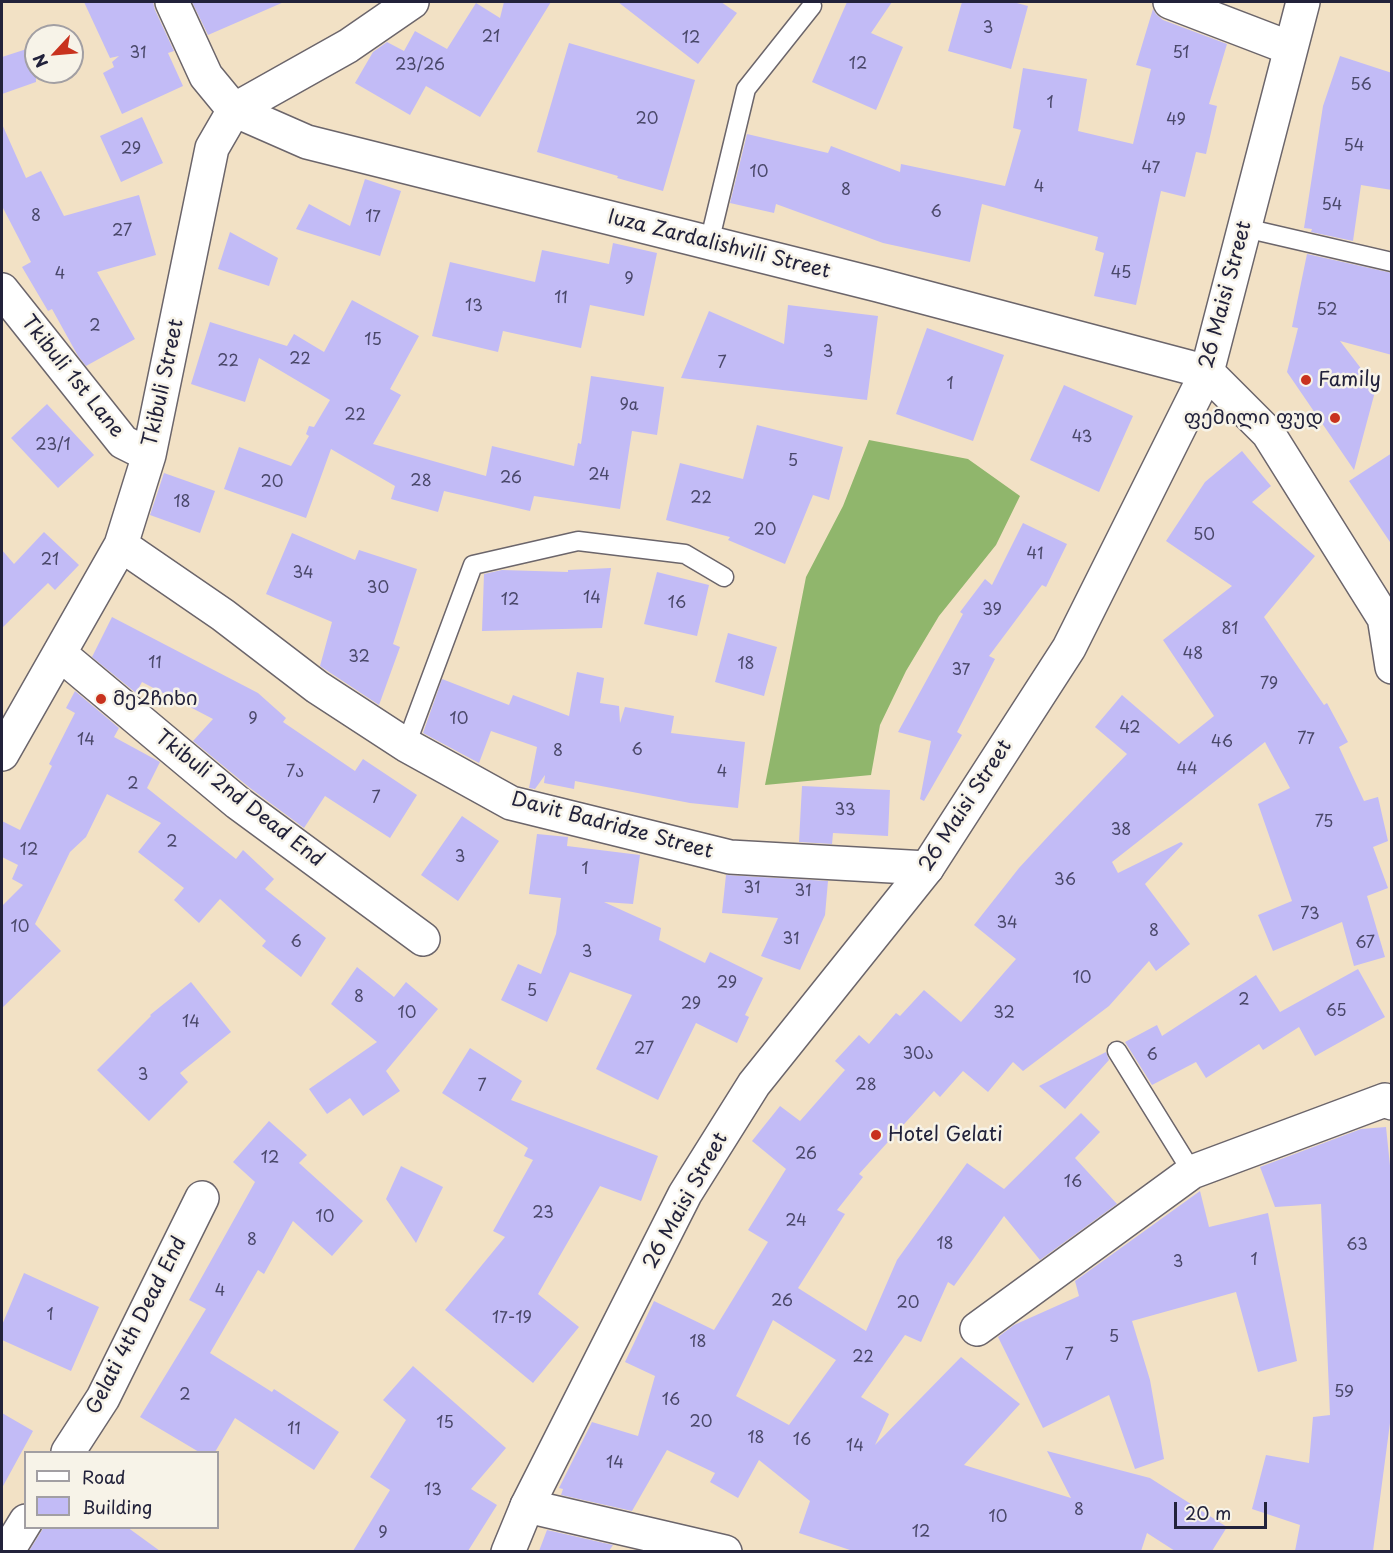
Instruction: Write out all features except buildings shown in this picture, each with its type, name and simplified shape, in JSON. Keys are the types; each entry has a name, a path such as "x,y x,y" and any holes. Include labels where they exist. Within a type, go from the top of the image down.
{"street":[{"path":"172,2 206,76 234,110 348,46 412,2"},
{"path":"1170,2 1290,48"},
{"name":"26 Maisi Street","path":"508,1551 527,1506 685,1194 754,1084 927,868 1069,648 1207,372 1303,2"},
{"name":"Iuza Zardalishvili Street","path":"234,110 307,142 901,291 1207,372"},
{"name":"Tkibuli Street","path":"2,754 121,545 150,455 212,148 234,110"},
{"name":"Tkibuli 1st Lane","path":"2,290 123,442 150,455"},
{"path":"1207,372 1268,434 1388,627 1392,667"},
{"name":"Davit Badridze Street","path":"121,545 223,615 317,687 406,745 511,803 730,857 927,868"},
{"name":"Tkibuli 2nd Dead End","path":"60,654 238,803 423,939"},
{"path":"977,1329 1192,1172 1385,1101 1392,1103"},
{"name":"Gelati 4th Dead End","path":"69,1451 103,1398 202,1198"},
{"path":"527,1506 725,1551"},
{"path":"7,1551 24,1524"}],"lane":[{"path":"710,243 746,89 812,6"},
{"path":"1245,228 1392,262"},
{"path":"406,745 473,565 578,541 685,554 724,577"},
{"path":"1117,1051 1192,1172"}],"green space":[{"path":"869,440 968,459 1020,496 996,545 939,616 906,671 880,725 871,775 765,785 806,577 843,506"}],"place":[{"name":"Family","path":"1306,380"},
{"name":"ფემილი ფუდ","path":"1335,418"},
{"name":"მე2ჩიხი","path":"101,699"},
{"name":"Hotel Gelati","path":"876,1135"}]}
